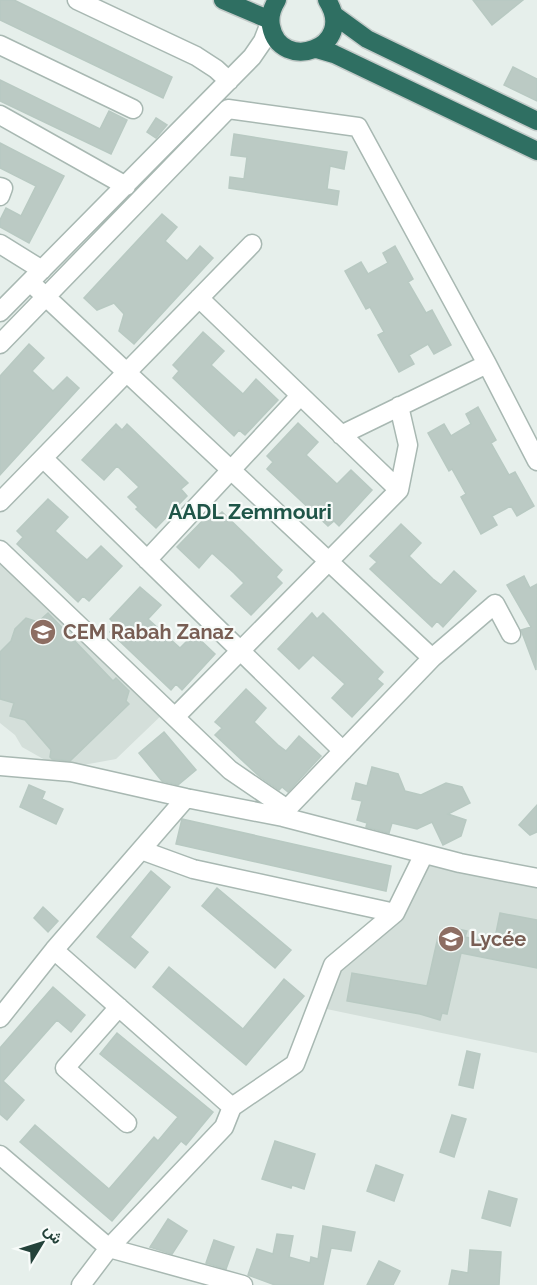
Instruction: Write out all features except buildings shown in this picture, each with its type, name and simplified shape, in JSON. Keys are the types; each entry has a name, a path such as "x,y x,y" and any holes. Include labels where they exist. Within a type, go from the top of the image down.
{"highway":[{"path":"223,0 256,12 270,22"},
{"path":"277,0 271,11 270,22 274,36 284,46 300,52 317,49 334,54 537,151"},
{"path":"317,49 331,35 332,6"},
{"path":"332,6 367,39 537,121"}],"street":[{"path":"78,0 196,56 229,81"},
{"path":"0,312 252,57 263,41 270,22"},
{"path":"0,45 133,108"},
{"path":"252,57 262,51 284,46"},
{"path":"0,344 228,109 358,127 537,461"},
{"path":"0,115 126,186"},
{"path":"0,186 3,188 0,196"},
{"path":"0,244 36,276 46,298 432,658"},
{"path":"0,502 252,244"},
{"path":"199,298 299,397 399,490"},
{"path":"341,435 487,364"},
{"path":"147,560 299,397"},
{"path":"175,717 399,490 408,445 399,406"},
{"path":"43,458 343,751"},
{"path":"0,550 230,770 285,813"},
{"path":"285,813 432,658 495,604 511,634"},
{"path":"0,766 71,772 186,798 285,813 424,854 537,878"},
{"path":"0,1018 54,950 186,798"},
{"path":"141,850 193,868 395,913"},
{"path":"81,1285 109,1248 224,1127 231,1107 295,1064 333,965 395,913 424,854"},
{"path":"54,950 231,1107"},
{"path":"119,1007 65,1068 127,1122"},
{"path":"0,1155 109,1248 203,1280 243,1285"}],"shaded area":[{"name":"CEM Rabah Zanaz","path":"0,554 167,710 116,759 61,769 22,747 15,735 0,723"},
{"name":"Lycée","path":"424,854 537,878 537,1053 317,1007 333,965 395,913"}],"place":[{"name":"CEM Rabah Zanaz","path":"43,632"},
{"name":"Lycée","path":"451,939"}],"district":[{"name":"AADL Zemmouri","path":"250,512"}]}
